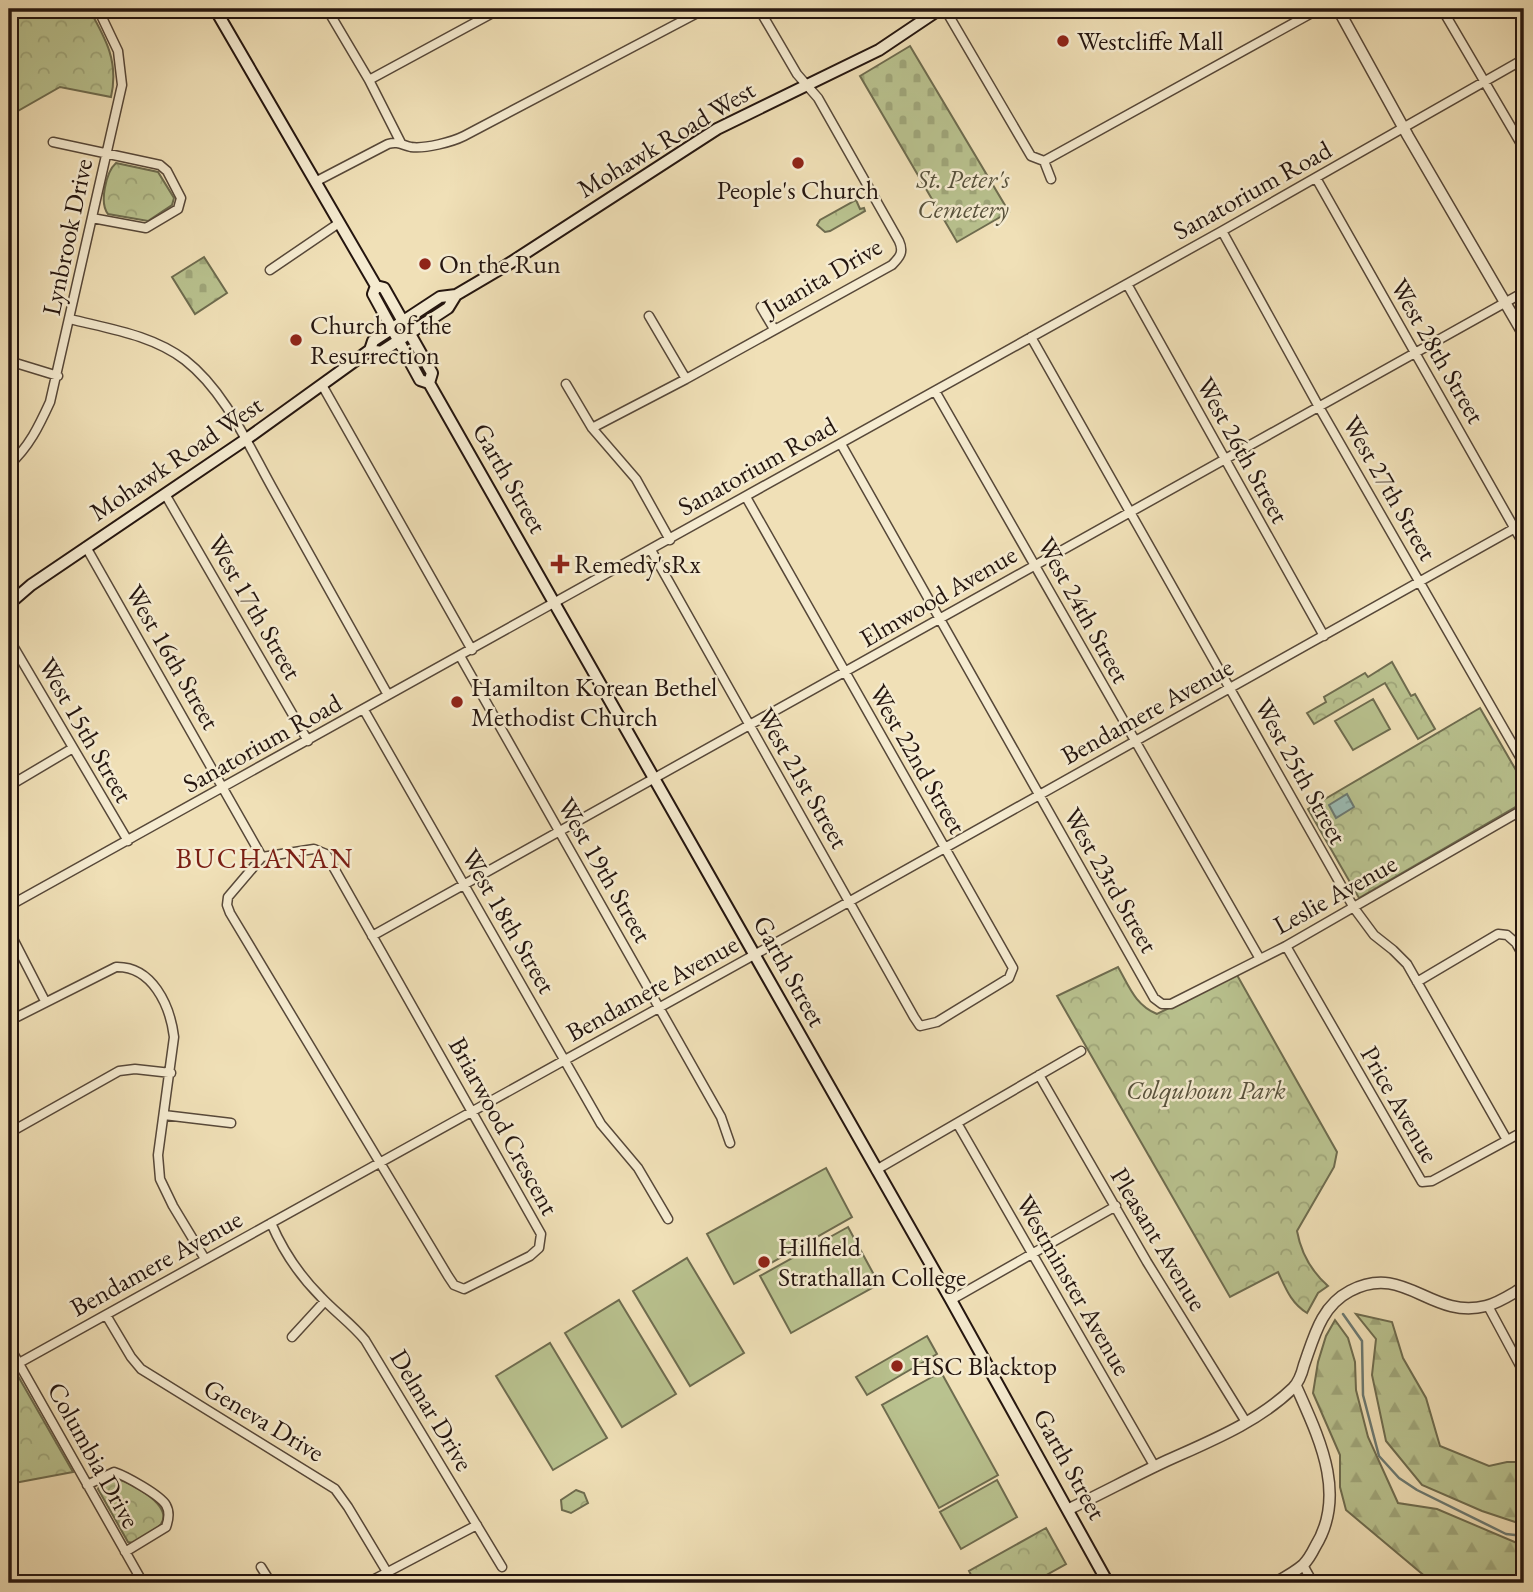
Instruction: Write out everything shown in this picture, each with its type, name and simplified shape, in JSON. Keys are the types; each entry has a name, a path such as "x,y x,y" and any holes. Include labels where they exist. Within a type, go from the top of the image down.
{"main road":[{"name":"Garth Street","path":"215,9 376,285 384,288 410,333 432,373 429,383"},
{"name":"Mohawk Road West","path":"9,604 86,547 245,440 370,350 373,341 440,297 456,295 507,265 717,129 884,47 942,9"},
{"name":"Garth Street","path":"376,285 373,294 420,380 429,383 555,603 1069,1509 1108,1583"},
{"name":"Mohawk Road West","path":"370,350 381,352 447,308 456,295"}],"street":[{"name":"Lynbrook Drive","path":"9,466 34,437 58,376 122,85 121,62 113,37 97,9"},
{"path":"327,9 369,80 401,143"},
{"path":"369,80 500,9"},
{"path":"315,182 395,142 414,147 458,139 705,9"},
{"path":"759,9 797,74 808,84"},
{"path":"942,9 1031,156 1044,160 1319,9"},
{"path":"1338,9 1404,129 1524,335"},
{"path":"1442,9 1524,149"},
{"name":"Sanatorium Road","path":"9,906 670,540 1404,129 1524,59"},
{"name":"Juanita Drive","path":"592,428 892,265 900,257 902,248 808,84"},
{"path":"53,142 160,165 167,171 180,193 181,204 178,209 146,228 92,218"},
{"path":"1044,160 1051,179"},
{"name":"West 28th Street","path":"1316,178 1524,545"},
{"path":"270,270 339,223"},
{"name":"West 27th Street","path":"1222,231 1319,407 1524,764"},
{"name":"West 26th Street","path":"1127,284 1324,636"},
{"name":"Elmwood Avenue","path":"372,936 1524,292"},
{"path":"761,307 774,329"},
{"path":"649,316 686,379"},
{"path":"70,319 146,338 184,359 204,376 245,440 388,695"},
{"name":"West 25th Street","path":"1031,337 1354,908 1374,935 1407,964 1507,1140"},
{"path":"9,361 58,376"},
{"path":"322,384 472,650"},
{"path":"566,384 592,428 628,468 670,540"},
{"name":"West 24th Street","path":"935,391 1260,959"},
{"name":"West 23rd Street","path":"841,444 1154,998 1162,1004"},
{"name":"West 17th Street","path":"165,494 308,741"},
{"name":"West 22nd Street","path":"746,497 1013,968 1009,978 937,1022 920,1026"},
{"name":"Bendamere Avenue","path":"19,1363 755,955 1524,523"},
{"name":"West 16th Street","path":"86,547 224,788"},
{"name":"West 21st Street","path":"651,550 920,1026"},
{"name":"West 15th Street","path":"9,639 128,841"},
{"name":"West 19th Street","path":"460,656 721,1117 730,1143"},
{"name":"West 18th Street","path":"364,710 601,1124 638,1168 668,1219"},
{"path":"9,786 73,748"},
{"path":"224,788 262,857"},
{"name":"Leslie Avenue","path":"1162,1004 1171,1004 1286,946 1524,810"},
{"name":"Briarwood Crescent","path":"321,850 326,854 372,936 541,1234 539,1248 530,1256 464,1289 454,1285 379,1163 230,913 228,897 262,857 321,850"},
{"path":"9,931 45,1001"},
{"path":"1418,982 1498,934 1507,934 1524,957"},
{"name":"Price Avenue","path":"1286,946 1422,1182 1432,1181 1524,1131"},
{"path":"9,1021 116,967 130,967 145,975 158,990 172,1021 174,1037 158,1155 160,1179 205,1258"},
{"path":"876,1170 1081,1051"},
{"path":"9,1133 120,1071 135,1069 171,1073"},
{"name":"Pleasant Avenue","path":"1040,1075 1147,1262 1246,1422"},
{"path":"164,1115 231,1123"},
{"name":"Westminster Avenue","path":"957,1123 1155,1467"},
{"path":"951,1300 1116,1206"},
{"name":"Delmar Drive","path":"271,1223 291,1262 325,1301 365,1340 502,1567"},
{"path":"1069,1509 1231,1432 1296,1386 1322,1317 1330,1306 1354,1289 1366,1284 1395,1283 1445,1306 1464,1308 1488,1306 1524,1287"},
{"path":"292,1337 325,1301"},
{"path":"1488,1306 1524,1373"},
{"name":"Geneva Drive","path":"106,1315 131,1357 141,1368 335,1489 387,1572"},
{"name":"Columbia Drive","path":"9,1346 143,1583"},
{"path":"1275,1583 1303,1565 1322,1536 1331,1499 1328,1472 1316,1430 1296,1386"},
{"path":"86,1485 114,1472 165,1504 168,1512 166,1527 125,1552"},
{"path":"367,1583 477,1525"},
{"path":"1303,1565 1313,1583"},
{"path":"261,1567 271,1583"}],"green space":[{"path":"9,9 89,9 106,41 112,62 111,97 60,87 9,116"},
{"name":"St. Peter's Cemetery","path":"910,46 1009,212 957,242 860,76"},
{"path":"116,163 158,172 174,198 172,205 148,221 108,214 104,203 105,188 109,173"},
{"path":"856,200 860,209 864,208 865,211 830,231 825,232 817,225 820,220"},
{"path":"204,257 227,293 195,314 172,277"},
{"path":"1392,662 1411,696 1415,694 1435,729 1418,739 1385,683 1314,724 1307,713 1326,702 1324,697 1365,673 1368,677"},
{"path":"1373,699 1390,729 1353,750 1335,721"},
{"path":"1480,708 1524,784 1524,802 1359,898 1308,809"},
{"name":"Colquhoun Park","path":"1118,967 1138,1000 1157,1014 1237,975 1337,1152 1334,1167 1297,1231 1308,1261 1328,1286 1318,1293 1307,1313 1293,1300 1278,1272 1230,1297 1057,996"},
{"path":"826,1168 852,1217 734,1284 707,1234"},
{"path":"848,1227 879,1284 791,1333 760,1276"},
{"path":"687,1258 744,1353 690,1386 633,1291"},
{"path":"619,1300 676,1394 622,1427 565,1333"},
{"path":"1356,1314 1392,1322 1403,1358 1426,1398 1440,1446 1489,1466 1524,1462 1524,1525 1482,1511 1422,1485 1386,1441 1372,1375 1376,1339"},
{"path":"1335,1320 1348,1338 1355,1362 1356,1390 1368,1437 1398,1503 1437,1509 1524,1546 1524,1583 1433,1583 1346,1510 1340,1487 1340,1455 1313,1393 1318,1362 1326,1336"},
{"name":"HSC Blacktop","path":"927,1336 937,1354 867,1395 856,1377"},
{"path":"550,1343 607,1438 553,1470 496,1376"},
{"path":"9,1360 18,1376 73,1472 9,1484"},
{"path":"941,1372 998,1475 939,1508 882,1405"},
{"path":"113,1478 138,1488 161,1509 163,1517 159,1527 133,1543 128,1542 98,1489"},
{"path":"997,1480 1017,1517 961,1549 940,1512"},
{"path":"576,1490 584,1493 588,1503 571,1513 562,1510 561,1500"},
{"path":"1046,1528 1066,1564 1032,1583 975,1583 969,1571"}],"water":[{"path":"1347,794 1354,807 1336,818 1329,805"}],"waterway":[{"path":"1343,1314 1362,1341 1363,1395 1379,1456 1399,1478 1417,1490 1506,1534 1524,1536"}],"place":[{"name":"Westcliffe Mall","path":"1063,41"},
{"name":"People's Church","path":"798,163"},
{"name":"On the Run","path":"425,264"},
{"name":"Church of the Resurrection","path":"296,340"},
{"name":"Remedy'sRx","path":"560,564"},
{"name":"Hamilton Korean Bethel Methodist Church","path":"457,702"},
{"name":"Hillfield Strathallan College","path":"764,1262"},
{"name":"HSC Blacktop","path":"897,1366"}],"district":[{"name":"BUCHANAN","path":"265,858"}]}
